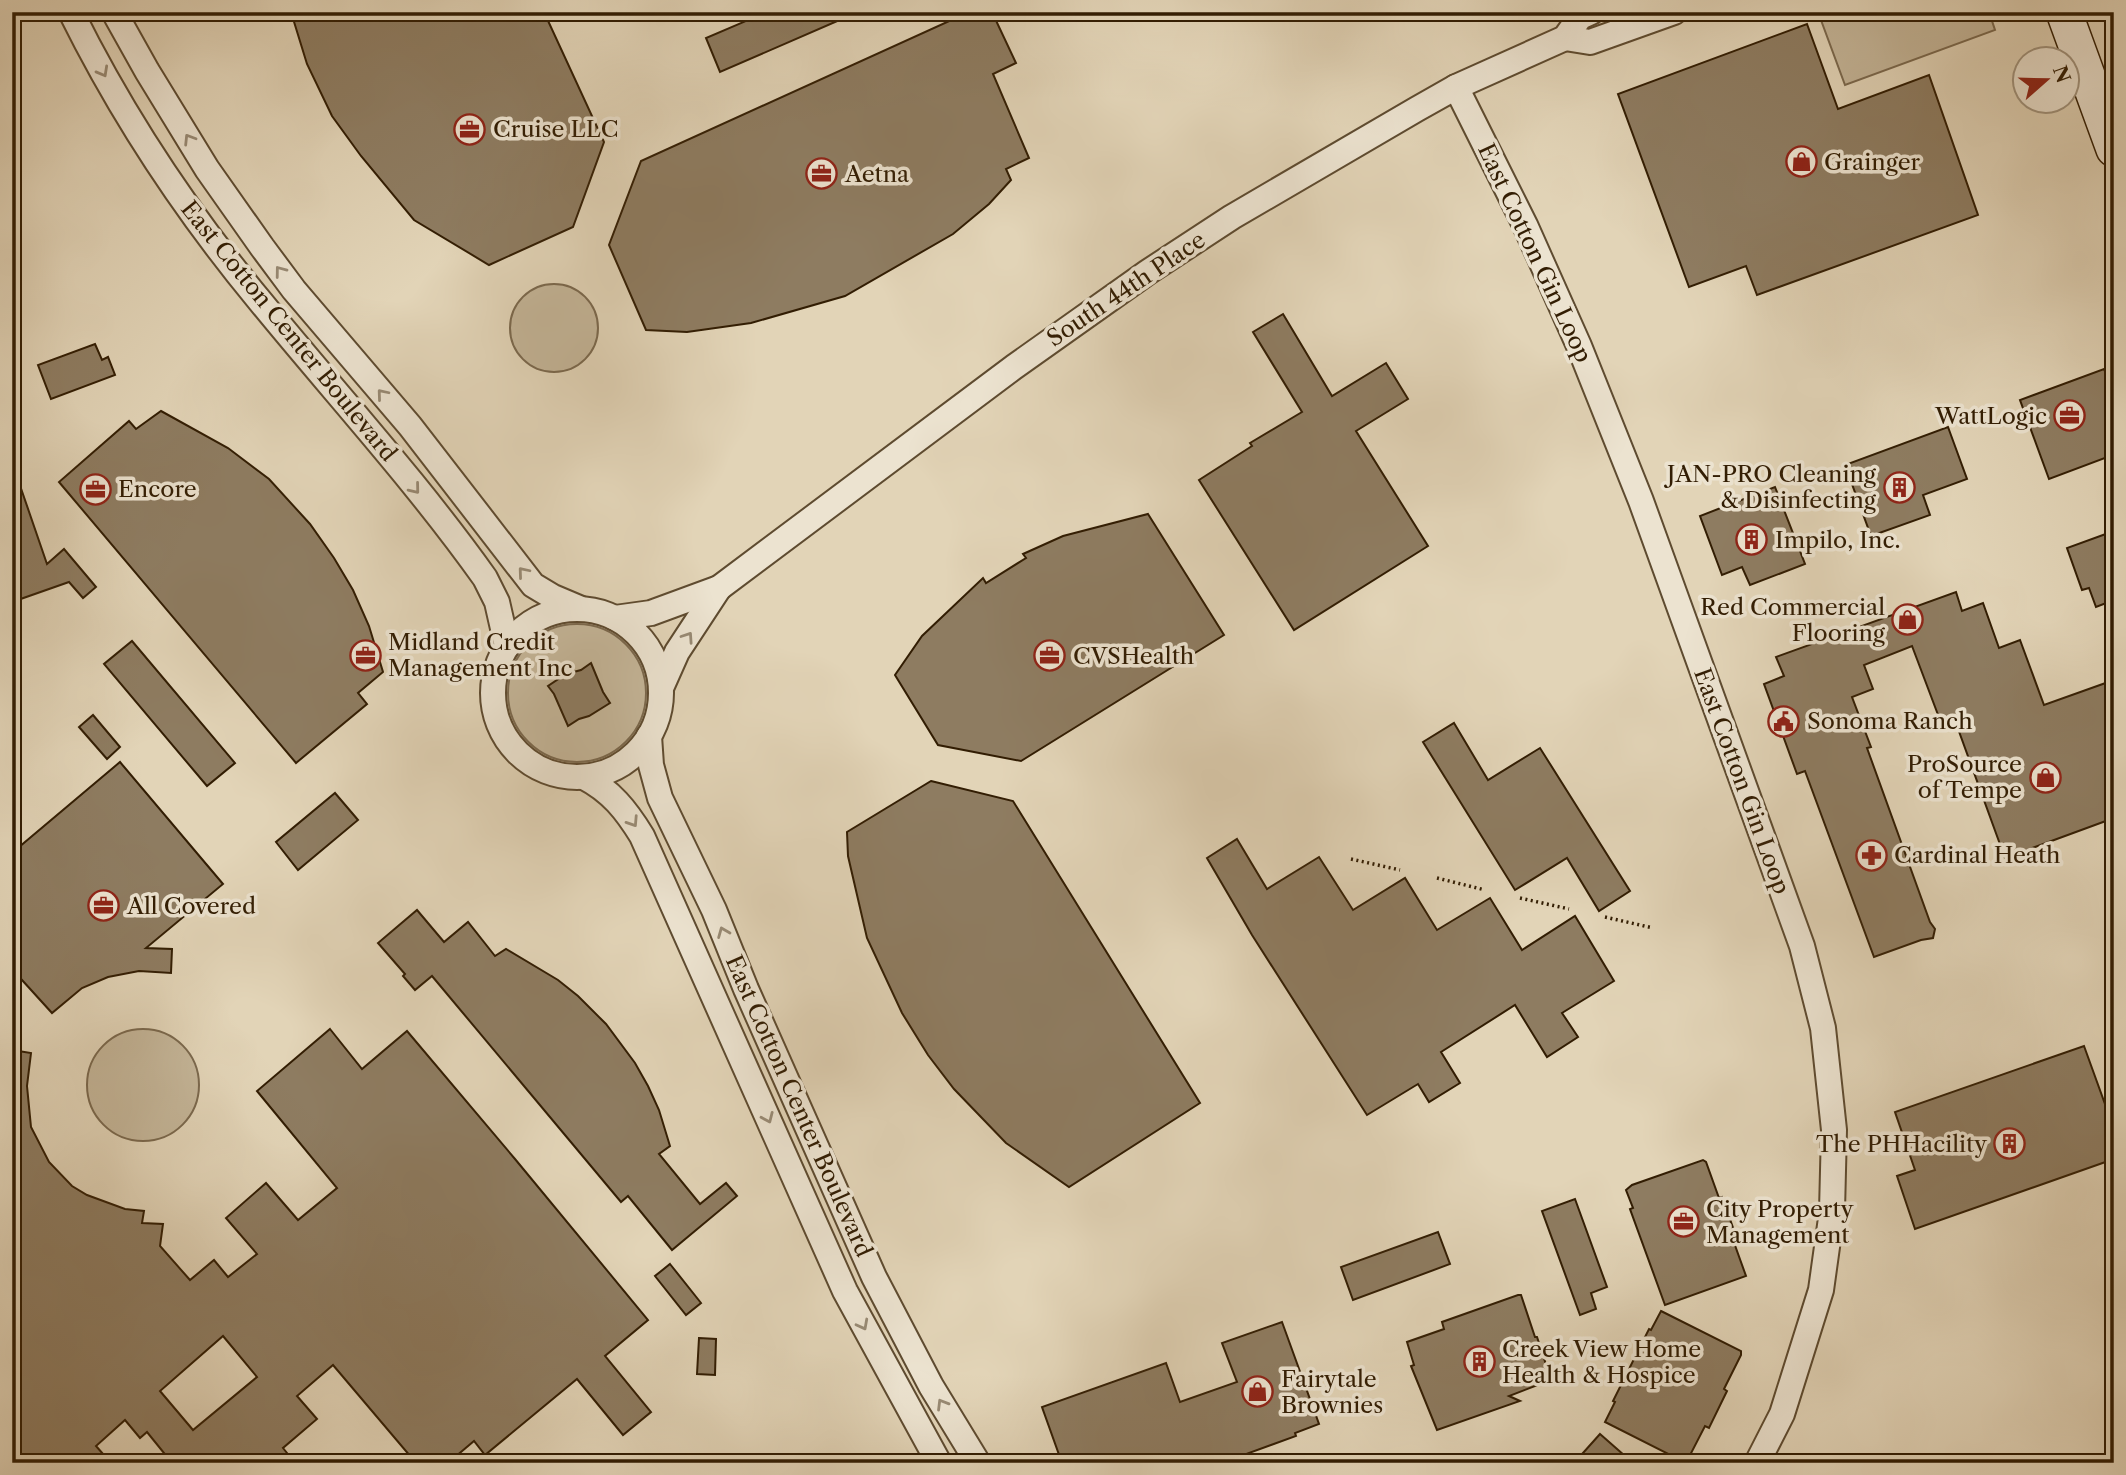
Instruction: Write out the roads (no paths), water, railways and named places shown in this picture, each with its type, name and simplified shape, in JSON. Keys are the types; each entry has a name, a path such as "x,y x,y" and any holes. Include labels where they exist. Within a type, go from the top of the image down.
{"main road":[{"path":"2064,12 2114,149"}],"street":[{"name":"East Cotton Center Boulevard","path":"71,12 110,83 173,186 258,299 384,450 485,578 497,602 507,646"},
{"name":"East Cotton Center Boulevard","path":"114,12 146,71 207,169 294,290 410,426 533,584 553,597 579,608 615,618 634,631 645,643 658,671 661,688 659,711 649,736 636,753 620,765 606,772 583,777 542,770 515,750 504,736 495,716 493,686 497,665 518,632 537,618 551,612 579,608"},
{"name":"South 44th Place","path":"615,618 651,613 719,588 1094,308 1232,217 1322,163 1456,87 1565,38 1580,17 1591,12"},
{"name":"South 44th Place","path":"1565,38 1590,42 1674,12"},
{"name":"East Cotton Gin Loop","path":"1456,87 1525,225 1579,346 1626,463 1816,991 1835,1129 1832,1211 1817,1302 1782,1414 1757,1463"},
{"name":"South 44th Place","path":"661,688 677,653 719,588"},
{"name":"East Cotton Center Boulevard","path":"649,736 651,765 660,798 714,910 793,1097 874,1277 931,1386 978,1463"},
{"name":"East Cotton Center Boulevard","path":"583,777 608,792 631,818 659,872 845,1291 939,1463"},
{"path":"687,934 720,974 763,1073 774,1087 793,1097"}],"place":[{"name":"Cruise LLC","path":"470,129"},
{"name":"Grainger","path":"1801,162"},
{"name":"Aetna","path":"822,174"},
{"name":"WattLogic","path":"2070,416"},
{"name":"JAN-PRO Cleaning & Disinfecting","path":"1899,487"},
{"name":"Encore","path":"95,489"},
{"name":"Impilo, Inc.","path":"1752,540"},
{"name":"Red Commercial Flooring","path":"1908,620"},
{"name":"Midland Credit Management Inc","path":"365,655"},
{"name":"CVSHealth","path":"1050,656"},
{"name":"Sonoma Ranch","path":"1784,721"},
{"name":"ProSource of Tempe","path":"2045,777"},
{"name":"Cardinal Heath","path":"1871,855"},
{"name":"All Covered","path":"104,906"},
{"name":"The PHHacility","path":"2010,1144"},
{"name":"City Property Management","path":"1683,1222"},
{"name":"Creek View Home Health & Hospice","path":"1479,1362"},
{"name":"Fairytale Brownies","path":"1258,1392"}]}
